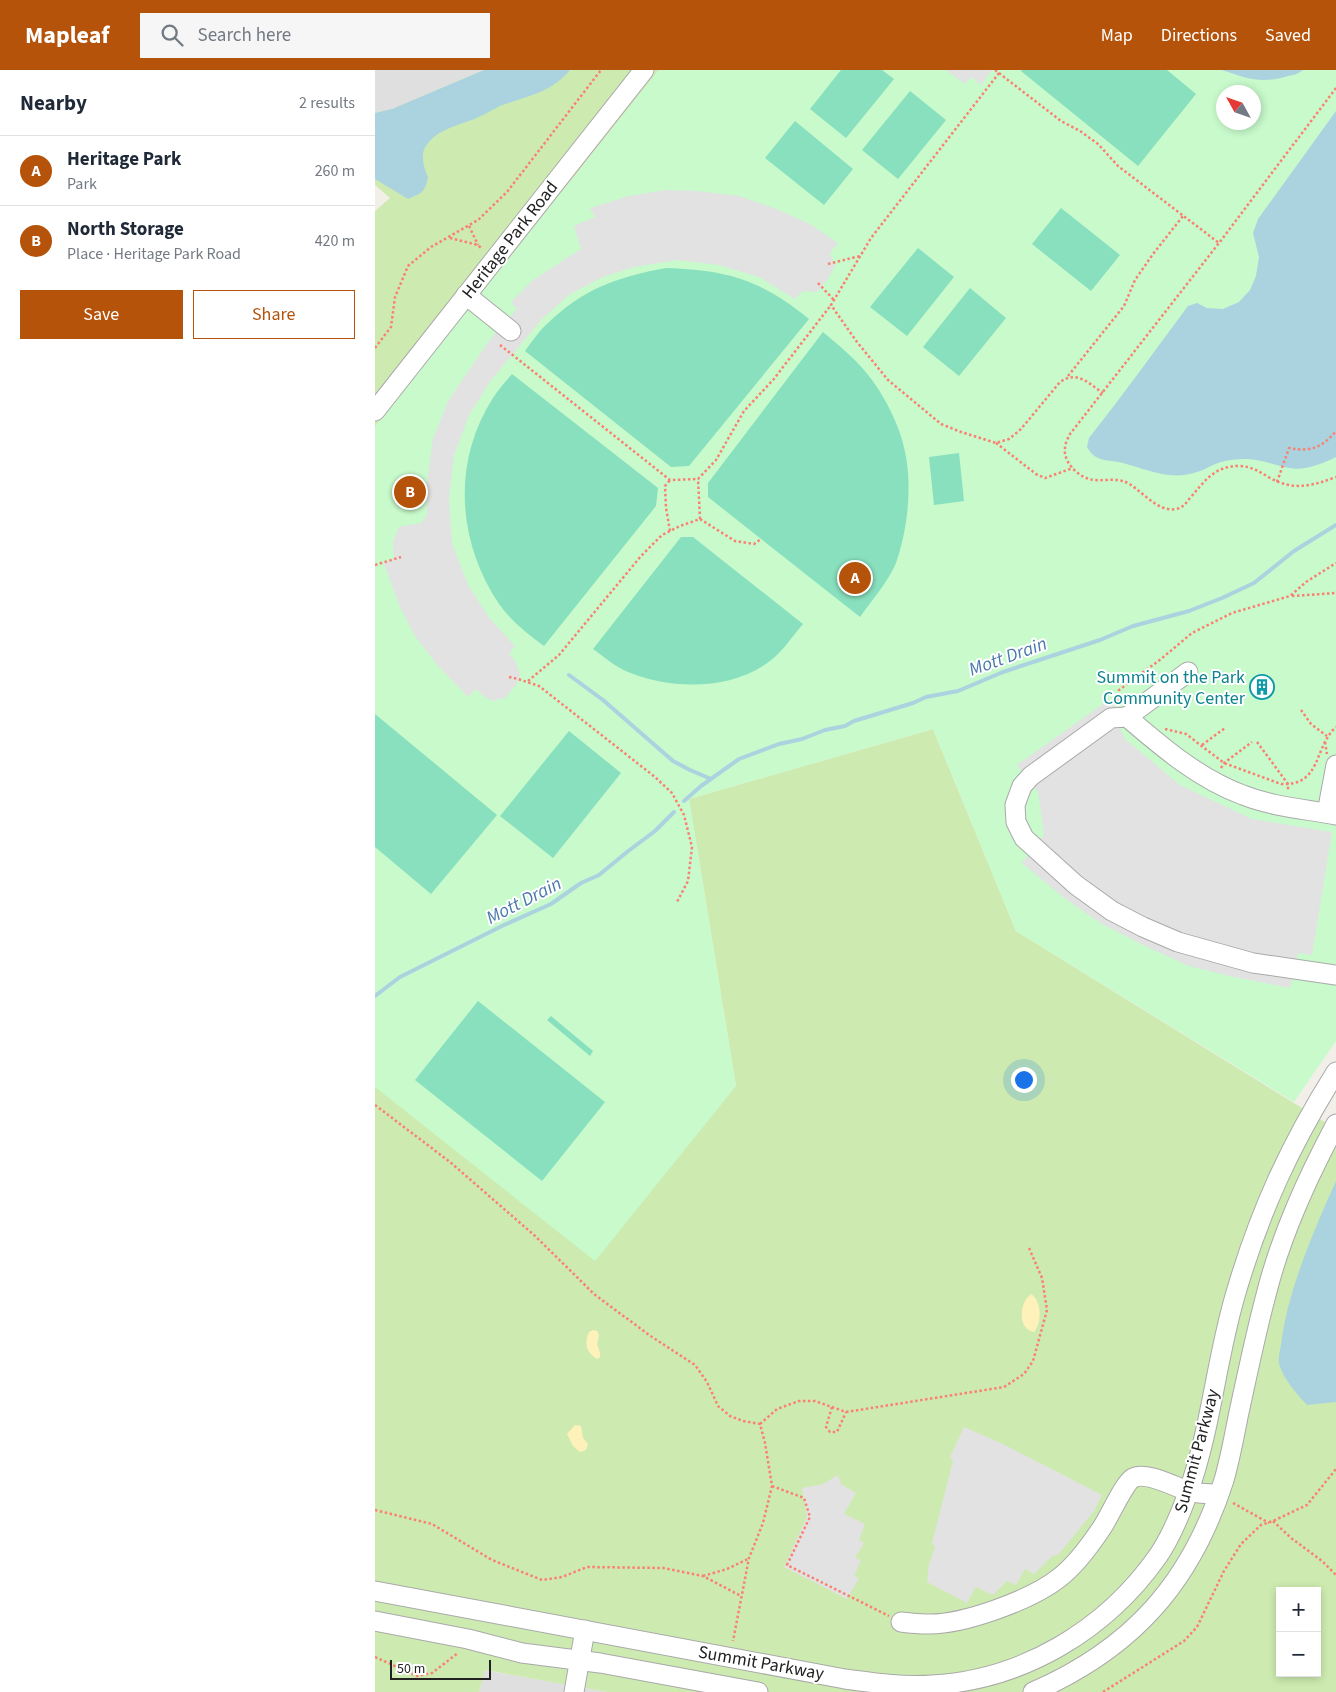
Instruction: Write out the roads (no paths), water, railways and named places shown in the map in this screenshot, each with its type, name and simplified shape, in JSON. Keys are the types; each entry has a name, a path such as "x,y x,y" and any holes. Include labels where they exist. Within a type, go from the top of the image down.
{"street":[{"name":"Heritage Park Road","path":"375,411 644,70"},
{"path":"466,295 505,338"},
{"path":"1188,672 1130,714 1111,718 1031,776 1022,786 1015,805 1016,822 1024,838 1075,885 1113,911 1143,927 1178,942 1253,963 1336,975"},
{"path":"1130,714 1163,747 1210,780 1243,796 1279,806 1332,814 1332,763"},
{"name":"Summit Parkway","path":"375,1591 845,1679 884,1684 933,1685 983,1678 1023,1665 1054,1650 1083,1632 1112,1609 1137,1584 1158,1556 1177,1522 1189,1491 1205,1434 1228,1321 1247,1255 1286,1159 1311,1111 1336,1072"},
{"name":"Summit Parkway","path":"1033,1692 1060,1680 1091,1662 1124,1637 1150,1612 1173,1585 1197,1544 1218,1495 1230,1456 1262,1309 1279,1251 1312,1168 1336,1124"},
{"path":"901,1622 929,1625 961,1620 1000,1609 1045,1587 1059,1578 1087,1550 1109,1518 1127,1483 1135,1477 1143,1476 1161,1480 1189,1491 1218,1495"},
{"name":"Summit Parkway","path":"375,1622 468,1639 522,1652 600,1663 758,1692"},
{"path":"574,1692 585,1630"}],"water":[{"path":"484,70 570,70 563,78 547,89 500,106 477,118 437,134 424,150 423,164 428,177 426,186 420,194 408,199 375,179 375,113 392,109"},
{"path":"1222,70 1303,70 1292,75 1263,80 1247,78"},
{"path":"1336,111 1336,457 1301,469 1244,459 1218,463 1197,472 1169,475 1094,456 1087,447 1089,438 1188,306 1197,303 1207,308 1223,309 1239,302 1250,290 1256,276 1259,257 1253,233 1258,219"},
{"path":"1336,1181 1336,1402 1307,1405 1287,1381 1279,1364 1279,1354 1295,1283"}],"waterway":[{"name":"Mott Drain","path":"684,801 701,786 739,759 779,744 845,726 854,721 913,703 926,697 958,691 1003,672 1100,640 1133,626 1189,611 1222,598 1254,583 1294,551 1336,525"},
{"path":"569,675 603,700 673,761 711,779"},
{"name":"Mott Drain","path":"375,996 400,977 502,926 551,904 581,883 599,875 655,831 674,812"}],"place":[{"name":"North Storage","path":"410,492"},
{"name":"Heritage Park","path":"855,578"},
{"name":"Summit on the Park Community Center","path":"1262,687"}]}
